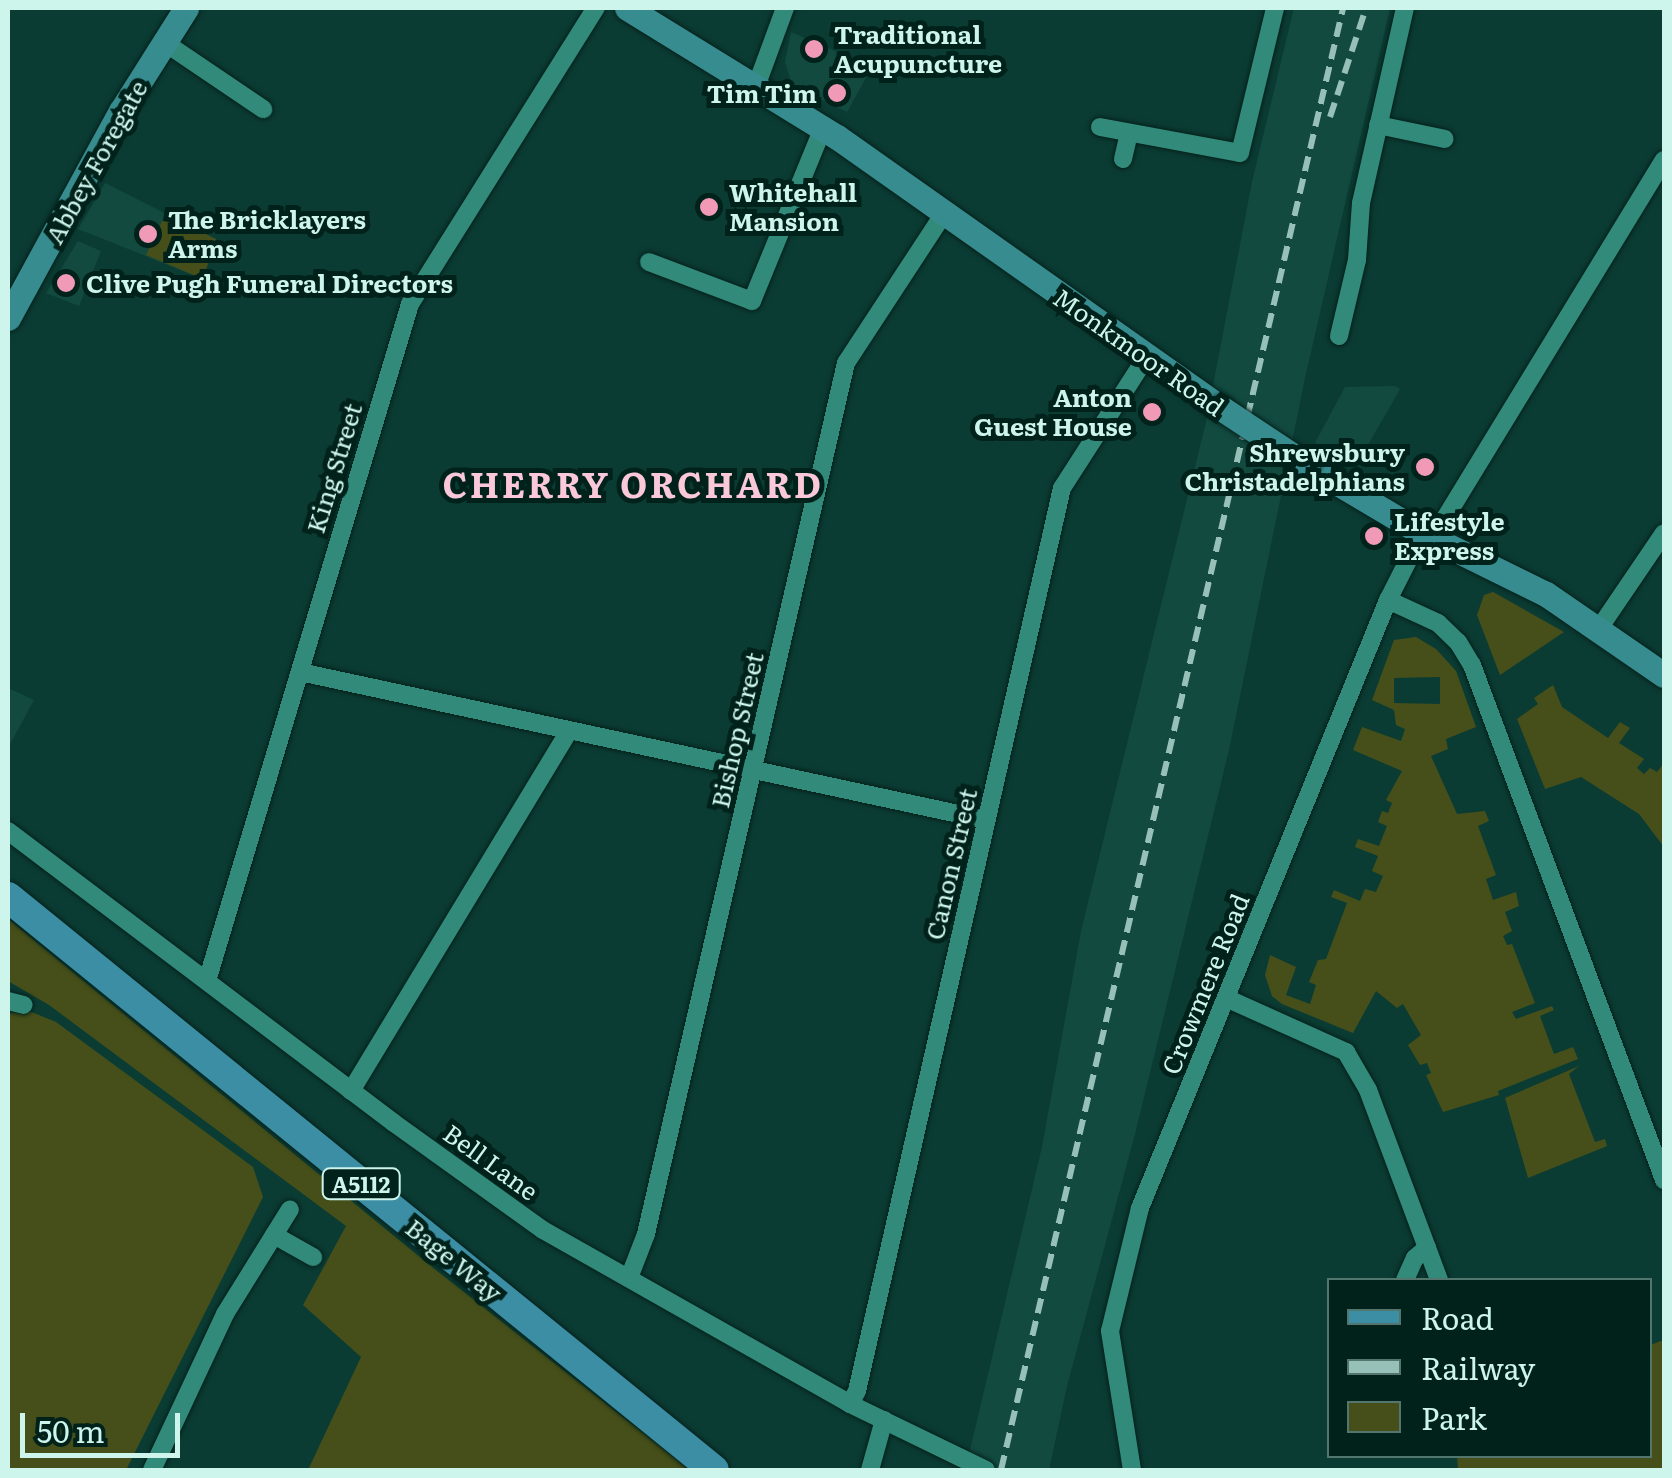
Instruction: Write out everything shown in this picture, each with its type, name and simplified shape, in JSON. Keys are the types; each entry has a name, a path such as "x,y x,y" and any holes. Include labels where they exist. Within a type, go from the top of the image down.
{"main road":[{"name":"Bage Way","path":"8,898 714,1470"}],"street":[{"name":"Abbey Foregate","path":"8,318 186,8"},
{"name":"King Street","path":"207,982 410,304 596,8"},
{"name":"Monkmoor Road","path":"627,8 757,84 823,128 1307,465 1428,535 1546,594 1664,675"},
{"path":"757,84 785,8"},
{"path":"1100,126 1240,153 1275,8"},
{"path":"1339,336 1357,260 1362,203 1405,8"},
{"path":"164,42 263,109"},
{"path":"1378,125 1445,139"},
{"path":"649,262 752,301 823,128"},
{"path":"1123,159 1129,133"},
{"name":"Crowmere Road","path":"1132,1470 1110,1331 1119,1279 1140,1208 1388,600 1664,160"},
{"name":"Bishop Street","path":"629,1278 646,1234 846,364 943,215"},
{"name":"Canon Street","path":"850,1404 862,1372 1062,488 1147,356"},
{"path":"1598,630 1664,533"},
{"path":"1388,600 1438,624 1458,642 1472,665 1664,1180"},
{"path":"300,672 986,820"},
{"path":"351,1091 568,732"},
{"name":"Bell Lane","path":"8,831 351,1091 543,1230 850,1404 986,1470"},
{"path":"1226,998 1346,1052 1368,1090 1438,1278"},
{"path":"152,1470 225,1314 290,1209"},
{"path":"274,1234 313,1257"},
{"path":"1406,1278 1415,1258 1427,1248"},
{"path":"870,1470 884,1420"}],"shaded area":[{"path":"1294,8 1390,8 1305,378 1229,750 1049,1470 961,1470 970,1450 1042,1147 1081,931 1206,422 1252,182"},
{"path":"791,32 835,51 840,64 867,76 847,112 792,85 785,62"},
{"name":"The Bricklayers Arms","path":"105,183 216,239 203,279 78,229"},
{"path":"78,241 101,251 79,306 46,293"},
{"path":"1345,387 1400,389 1356,466 1315,443"},
{"path":"8,688 34,700 8,748"}],"green space":[{"path":"165,215 216,239 203,279 146,255"},
{"path":"1493,592 1564,632 1500,675 1477,615 1484,595"},
{"path":"1416,637 1436,649 1456,671 1476,727 1446,739 1448,749 1431,756 1457,814 1485,811 1489,821 1478,826 1496,875 1486,879 1493,900 1516,892 1519,906 1505,912 1512,931 1503,936 1507,945 1512,944 1535,1003 1512,1012 1516,1019 1552,1006 1554,1010 1540,1016 1554,1054 1573,1047 1578,1059 1498,1091 1499,1095 1443,1112 1426,1075 1431,1073 1427,1063 1420,1065 1408,1045 1421,1035 1403,1004 1397,1008 1376,991 1353,1033 1282,1004 1272,996 1265,975 1270,955 1296,967 1286,995 1310,1004 1316,985 1309,982 1318,960 1326,959 1347,903 1331,897 1334,890 1360,901 1365,889 1376,892 1383,876 1372,871 1378,856 1355,847 1358,839 1379,846 1387,826 1378,822 1382,811 1388,813 1392,803 1386,800 1402,771 1353,750 1362,727 1401,741 1405,729 1396,725 1394,710 1372,700 1394,640","holes":["1440,677 1440,704 1394,703 1394,678"]},
{"path":"1553,685 1562,707 1608,738 1620,722 1630,728 1619,743 1644,759 1637,768 1644,774 1650,768 1657,772 1664,763 1664,847 1639,814 1581,777 1545,789 1517,719 1538,704 1534,698"},
{"path":"8,919 427,1263 690,1470 308,1470 361,1357 303,1305 346,1226 49,1005 8,981"},
{"path":"29,1011 56,1022 253,1167 263,1197 126,1470 8,1470 8,1013"},
{"path":"1579,1066 1569,1074 1595,1142 1605,1139 1607,1146 1528,1178 1505,1098"},
{"path":"1664,1340 1664,1470 1458,1470 1457,1458 1652,1458 1652,1344"}],"railway":[{"path":"1001,1470 1343,8"},
{"path":"1330,117 1366,8"}],"place":[{"name":"Traditional Acupuncture","path":"814,49"},
{"name":"Tim Tim","path":"837,93"},
{"name":"Whitehall Mansion","path":"709,207"},
{"name":"The Bricklayers Arms","path":"148,234"},
{"name":"Clive Pugh Funeral Directors","path":"66,283"},
{"name":"Anton Guest House","path":"1152,412"},
{"name":"Shrewsbury Christadelphians","path":"1425,467"},
{"name":"Lifestyle Express","path":"1374,536"}],"district":[{"name":"CHERRY ORCHARD","path":"633,483"}]}
